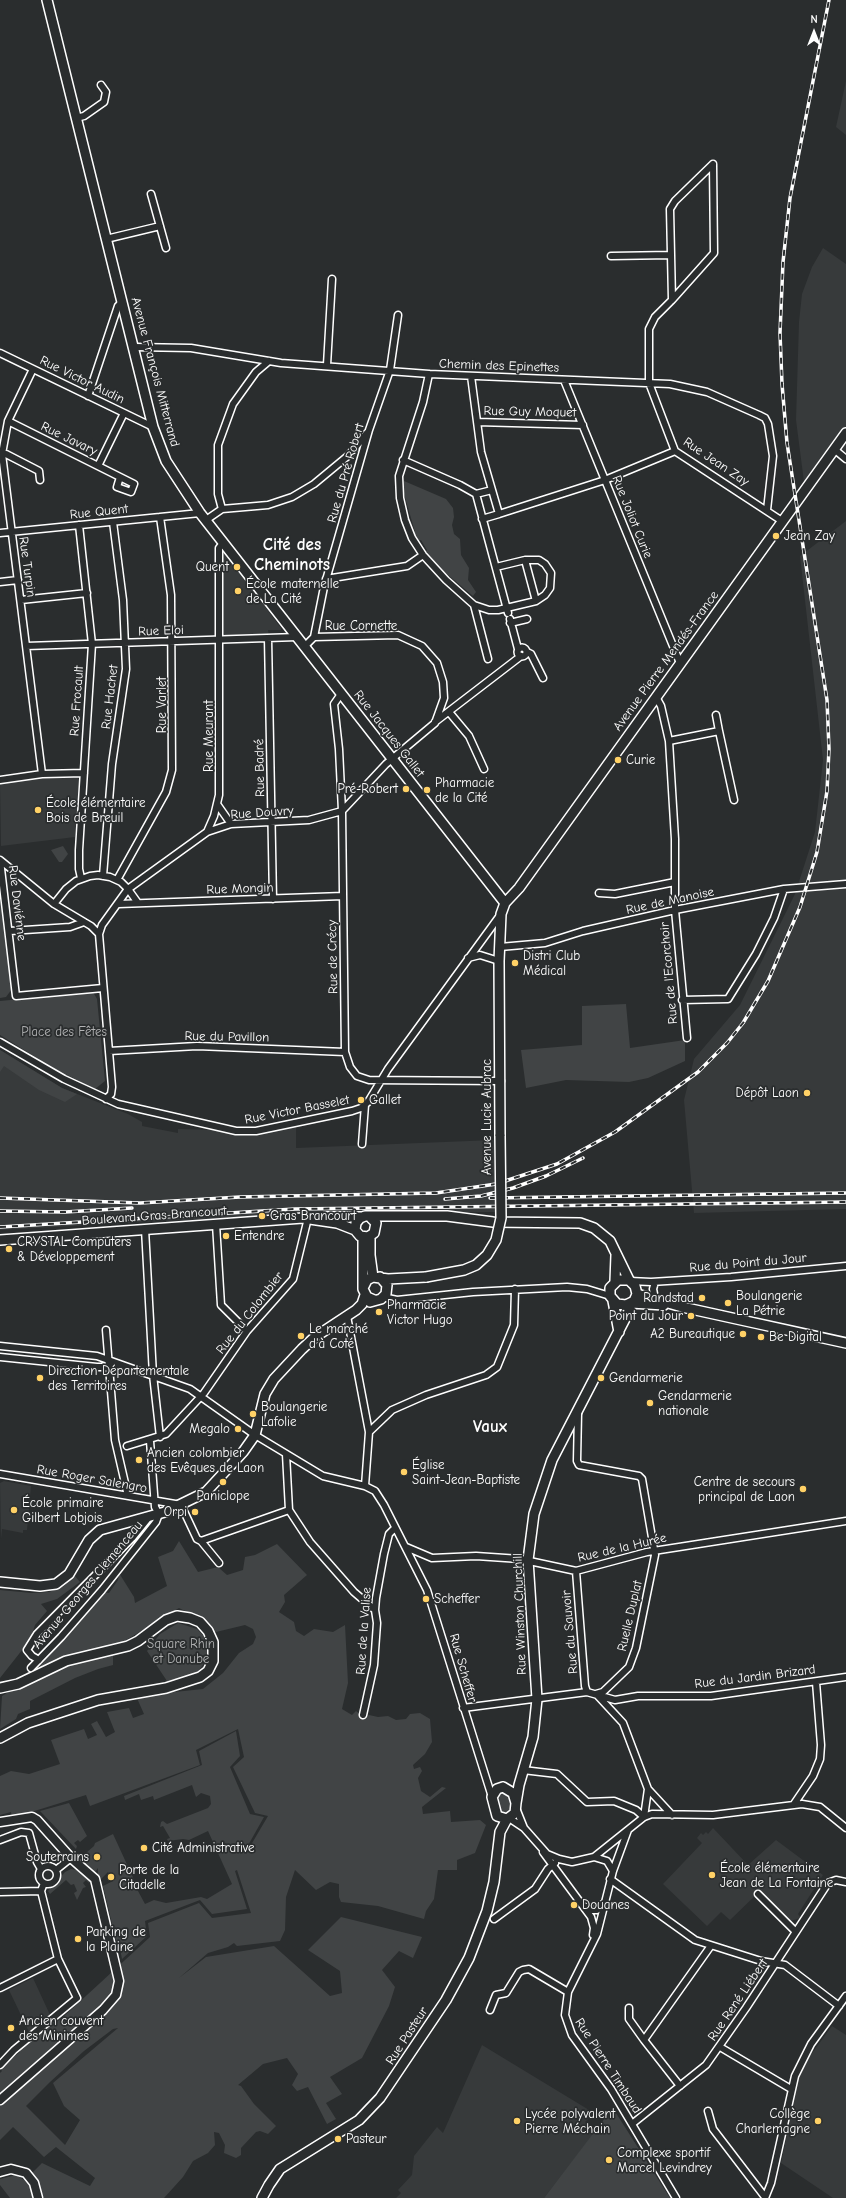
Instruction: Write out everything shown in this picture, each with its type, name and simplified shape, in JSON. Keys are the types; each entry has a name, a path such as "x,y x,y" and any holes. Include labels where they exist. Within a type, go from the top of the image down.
{"main road":[{"name":"Avenue François Mitterrand","path":"47,0 153,427 166,461 203,516 341,694"},
{"name":"Avenue Pierre Mendés-France","path":"505,904 519,888 846,432"},
{"name":"Rue Jacques Gallet","path":"341,694 505,904"},
{"name":"Avenue Lucie Aubrac","path":"385,1294 402,1283 423,1277 464,1270 476,1265 487,1255 496,1240 501,1218 499,961 501,914 505,904"},
{"path":"309,1218 447,1216 493,1222 576,1222 594,1228 605,1235 616,1251 629,1280 637,1292 682,1307 846,1343"},
{"path":"367,1217 376,1227"},
{"path":"355,1230 357,1220 367,1217"},
{"path":"366,1237 374,1233 376,1227 387,1219 399,1217"},
{"path":"309,1218 344,1224 366,1237 377,1277 386,1283 385,1294 374,1300 364,1295"},
{"name":"Boulevard Gras Brancourt","path":"0,1240 309,1218"},
{"path":"364,1295 366,1237"},
{"path":"615,1282 616,1251"},
{"name":"Avenue Lucie Aubrac","path":"377,1277 423,1277"},
{"path":"0,1582 40,1586 56,1584 69,1574 86,1544 95,1534 105,1528 158,1514 181,1505 206,1492 244,1452 255,1435 265,1394 274,1379 302,1349 330,1326 347,1316 364,1295 367,1280 377,1277"},
{"path":"619,1332 610,1288 615,1282 622,1279 629,1280"},
{"path":"631,1303 637,1292"},
{"path":"612,1299 621,1306 631,1303 682,1307"},
{"name":"Rue Winston Churchill","path":"516,1805 523,1770 533,1737 537,1699 528,1560 536,1507 552,1460 619,1332 630,1309 631,1303"},
{"path":"0,1688 18,1684 66,1661 128,1646 138,1641 166,1620 177,1616 190,1618 200,1622 208,1631 213,1642 213,1661 208,1670 200,1677 166,1688 98,1700 28,1723 0,1738"},
{"name":"Rue Winston Churchill","path":"503,1787 518,1778 523,1770"},
{"path":"503,1787 513,1793 516,1805 515,1812 508,1819 499,1818 496,1814 492,1797 497,1789 503,1787"},
{"name":"Rue Pasteur","path":"496,1814 499,1837"},
{"name":"Rue Pasteur","path":"262,2198 280,2169 359,2120 390,2086 446,2000 469,1958 490,1901 501,1827 508,1819"}],"street":[{"path":"76,118 84,116 104,102 106,92 101,85"},
{"path":"649,383 649,329 655,317 672,300 714,253 713,164 672,206 672,300"},
{"path":"151,194 166,248"},
{"path":"106,239 160,226"},
{"path":"611,256 671,255"},
{"path":"327,365 332,279"},
{"path":"88,396 118,306 122,302"},
{"name":"Rue du Pré Robert","path":"314,637 326,579 369,430 390,370 398,315"},
{"name":"Chemin des Epinettes","path":"134,347 191,348 269,361 429,374 670,384 717,395 765,418 768,424 773,456 767,510"},
{"name":"Rue Victor Audin","path":"0,353 153,427"},
{"path":"222,509 218,494 218,444 233,404 256,372 269,361"},
{"name":"Rue Turpin","path":"33,369 8,422 2,454 42,774"},
{"path":"429,374 423,402 399,476 402,509 412,538 423,555 446,580 474,604 509,616 527,619"},
{"path":"471,376 481,452 499,514"},
{"name":"Rue Joliot Curie","path":"564,380 680,663"},
{"name":"Rue Jean Zay","path":"649,383 675,451 782,521"},
{"path":"98,466 124,413"},
{"name":"Rue Javary","path":"8,422 120,478"},
{"name":"Rue Guy Moquet","path":"477,422 583,425"},
{"path":"203,516 222,509 268,505 292,497 314,484 350,455 369,430"},
{"path":"834,449 846,459"},
{"path":"482,519 605,480 675,451"},
{"path":"2,454 6,454 40,471 40,480"},
{"path":"403,460 460,485 476,494 492,490"},
{"path":"476,494 518,649 518,654 521,656"},
{"name":"Rue Quent","path":"0,533 160,517 203,516"},
{"name":"Rue Varlet","path":"117,880 166,792 171,778 173,752 171,595 160,517"},
{"name":"Rue Hachet","path":"103,876 112,764 125,677 126,643 123,600 113,522"},
{"name":"Rue Frocault","path":"79,525 92,644 78,865 81,878"},
{"name":"Rue Meurant","path":"207,832 214,816 219,795 219,548 224,543"},
{"path":"326,579 407,566 423,555"},
{"path":"496,567 525,560 539,560 545,564 551,573 548,592 536,601 509,616"},
{"path":"525,560 536,601"},
{"path":"0,582 18,580"},
{"path":"21,600 87,593"},
{"path":"474,604 488,659"},
{"name":"Rue Cornette","path":"304,647 314,637 398,635 422,646 431,654 440,670 444,682 444,698 435,723"},
{"name":"Rue Eloi","path":"26,646 297,637"},
{"name":"Rue Badré","path":"268,638 273,898"},
{"path":"518,649 524,647 527,652 531,654 544,678"},
{"path":"342,811 392,758 527,652"},
{"name":"Rue de Crécy","path":"341,694 334,704 339,748 342,811 345,1052 350,1067 357,1076 380,1081 501,1080"},
{"name":"Rue de l'Ecorchoir","path":"656,697 661,706 669,741 675,910 682,1000 687,1038"},
{"path":"444,698 454,708"},
{"path":"449,712 469,736 484,769"},
{"path":"716,715 734,800"},
{"path":"669,741 719,731"},
{"path":"0,780 42,774 84,773"},
{"path":"217,804 231,824"},
{"name":"Rue Douvry","path":"207,832 231,824 272,824 310,820 342,811"},
{"path":"106,1099 112,1091 99,934 102,925 128,889 207,832"},
{"path":"0,860 54,904 84,922 99,934"},
{"name":"Rue Daviénne","path":"0,860 10,932 16,996 103,988"},
{"path":"54,904 66,889 81,878 103,876 117,880 128,889 138,904"},
{"path":"599,893 615,894 675,882"},
{"name":"Rue de Manoise","path":"500,947 545,943 583,931 675,910 784,889 846,884"},
{"path":"682,1000 728,999 756,954 774,918 784,889"},
{"name":"Rue Mongin","path":"118,904 343,896"},
{"name":"Rue Victor Basselet","path":"0,1042 64,1079 106,1099 127,1107 247,1132 352,1111 365,1105 380,1081 501,914"},
{"path":"10,932 70,927 84,922"},
{"path":"468,958 480,955 499,961"},
{"name":"Rue du Pavillon","path":"109,1051 197,1046 345,1052"},
{"path":"362,1144 365,1105"},
{"name":"Rue du Colombier","path":"127,1446 150,1441 166,1434 201,1396 247,1331 293,1279 309,1218"},
{"path":"216,1224 221,1305 247,1331"},
{"path":"145,1229 153,1375 160,1437"},
{"name":"Rue du Point du Jour","path":"629,1280 653,1282 846,1266"},
{"path":"637,1292 653,1282"},
{"path":"653,1282 655,1299"},
{"path":"385,1294 397,1300 465,1292 574,1288 587,1289 612,1299"},
{"path":"369,1432 392,1410 426,1396 486,1375 497,1367 514,1325 515,1289"},
{"path":"0,1346 98,1356 131,1366 190,1389 255,1435 327,1478 365,1486 369,1432 347,1316"},
{"path":"106,1330 115,1440 128,1496"},
{"path":"0,1357 109,1367 131,1366"},
{"path":"578,1411 577,1460 579,1465 639,1476 642,1478 655,1551"},
{"path":"150,1441 155,1501 158,1514"},
{"path":"286,1454 289,1510 310,1542 354,1592 375,1610"},
{"name":"Rue Roger Salengro","path":"0,1474 181,1505"},
{"name":"Rue Scheffer","path":"365,1486 378,1495 427,1590 447,1651 463,1708 483,1762 492,1797"},
{"path":"158,1514 162,1502"},
{"path":"181,1505 197,1540 201,1541 219,1562"},
{"path":"201,1541 289,1510"},
{"name":"Avenue Georges Clemenceau","path":"39,1660 32,1656 27,1650 50,1620 158,1514"},
{"name":"Avenue Georges Clemenceau","path":"31,1668 102,1590 138,1546 158,1514"},
{"name":"Rue de la Hurée","path":"406,1547 432,1558 482,1556 528,1560 576,1571 655,1551 846,1521"},
{"name":"Rue de la Valise","path":"363,1715 374,1666 377,1623 375,1610 384,1554 390,1534 395,1528"},
{"name":"Ruelle Duplat","path":"596,1694 602,1692 629,1668 636,1648 655,1551"},
{"name":"Rue du Sauvoir","path":"576,1571 585,1686 588,1692"},
{"name":"Rue du Jardin Brizard","path":"588,1692 615,1700 638,1696 711,1696 846,1677"},
{"path":"794,1804 813,1776 820,1759 816,1682"},
{"path":"463,1708 588,1692"},
{"path":"596,1694 623,1723 648,1789 648,1802 644,1817"},
{"path":"523,1770 557,1774 587,1802 614,1801 636,1810 644,1817"},
{"path":"648,1789 672,1815"},
{"path":"541,1849 559,1859 572,1862 594,1857 644,1817 652,1814 713,1815 794,1804 808,1804 820,1807 846,1828"},
{"path":"516,1805 524,1828"},
{"path":"0,1822 32,1817 37,1820 71,1858 95,1879 118,1968 119,1981 116,1995 103,2010 0,2100"},
{"path":"508,1819 524,1828"},
{"name":"Rue Pierre Timbaud","path":"524,1828 581,1903 593,1923 592,1940"},
{"name":"Rue Pierre Timbaud","path":"628,1830 610,1879 600,1924 568,1992 564,2008 568,2029 611,2089 676,2198"},
{"path":"0,1840 21,1832 29,1833 37,1862 41,1869 39,1876 44,1883 49,1884 54,1881 57,1876 56,1870"},
{"path":"594,1857 607,1861 613,1871"},
{"path":"56,1870 71,1858"},
{"path":"494,1919 535,1889 559,1859"},
{"path":"41,1869 49,1866 56,1870"},
{"path":"610,1879 695,1940 710,1947 776,1963 792,1969 842,2005"},
{"name":"Rue René Liébert","path":"632,2124 701,2071 720,2047 828,1883 836,1880 846,1882"},
{"path":"0,2065 14,2050 77,1998 58,1959 41,1891 44,1883"},
{"path":"0,1892 41,1891"},
{"path":"758,1894 796,1932"},
{"path":"581,1903 593,1910 599,1909 604,1903"},
{"path":"644,2040 710,1947"},
{"path":"0,1988 58,1959"},
{"path":"490,2010 496,1995 506,1993 519,1972 523,1970 529,1969 568,1992"},
{"path":"765,2198 771,2183 791,2089 810,2044 842,2005 846,1996"},
{"path":"629,2008 629,2019 680,2086"},
{"path":"720,2047 791,2089"},
{"path":"708,2110 713,2129 765,2198"},
{"path":"0,2172 11,2169 26,2173 34,2183 38,2198"}],"shaded area":[{"path":"846,81 846,135 836,127"},
{"path":"823,248 846,264 846,465 828,450 804,482 796,420 799,322 802,294 812,267"},
{"path":"846,521 846,1209 694,1213 684,1100 694,1059 740,1005 795,894 815,832 823,760 800,556"},
{"name":"École maternelle de La Cité","path":"224,552 281,630 268,630 269,636 228,637 223,633 221,553"},
{"name":"École élémentaire Bois de Breuil","path":"76,776 79,780 75,837 1,846 0,783 42,777"},
{"path":"0,1050 62,1088 128,1114 142,1122 142,1126 178,1133 178,1129 218,1130 241,1135 296,1127 296,1148 494,1140 495,1212 311,1213 0,1230"},
{"name":"École primaire Gilbert Lobjois","path":"4,1481 31,1486 27,1530 23,1530 23,1533 2,1529 1,1539 0,1483"},
{"name":"École élémentaire Jean de La Fontaine","path":"713,1828 748,1865 776,1840 823,1875 798,1914 801,1918 790,1921 760,1891 730,1920 721,1912 707,1926 663,1884 702,1843 697,1838 701,1833 703,1835 706,1832 708,1834"},
{"path":"33,1978 51,2017 30,2034 9,1990"},
{"name":"Collège Charlemagne","path":"832,2026 846,2035 846,2198 833,2198 781,2163 799,2078 807,2060"},
{"name":"Lycée polyvalent Pierre Méchain","path":"482,2045 594,2113 585,2122 596,2131 544,2198 396,2198 401,2193 398,2190 412,2175 414,2156 437,2127 443,2133"}],"green space":[{"path":"404,481 446,499 453,508 454,517 452,525 454,534 460,539 461,555 469,568 468,580 476,592 473,596 429,559 425,553 427,550 421,540 418,541 414,535 415,532 402,487"},
{"path":"63,846 68,854 62,862 59,862 51,850"},
{"path":"0,889 12,989 6,997 0,998"},
{"name":"Place des Fêtes","path":"93,992 97,999 105,1081 95,1089 53,1068 0,1035 0,1001"},
{"path":"626,1004 630,1048 685,1040 685,1061 648,1078 629,1082 566,1080 526,1088 521,1050 582,1045 582,1006"},
{"path":"0,1050 62,1088 77,1094 65,1102 39,1090 4,1066 0,1072"},
{"path":"179,1541 198,1572 218,1567 227,1575 243,1570 245,1557 255,1555 277,1544 307,1575 284,1595 285,1602 279,1612 294,1622 296,1631 304,1636 314,1629 333,1632 345,1625 348,1683 342,1709 352,1715 356,1711 365,1718 369,1715 378,1717 388,1716 396,1720 406,1719 410,1714 420,1713 430,1719 432,1742 425,1754 413,1765 414,1769 420,1767 422,1771 418,1778 421,1791 430,1797 442,1787 446,1788 422,1807 423,1814 450,1811 451,1822 480,1820 486,1825 475,1853 457,1860 457,1870 438,1870 434,1899 426,1911 424,1919 378,1906 341,1902 339,1897 339,1884 330,1882 316,1890 295,1870 286,1897 285,1930 280,1941 237,1946 234,1943 228,1947 208,1953 179,1978 206,1957 274,1946 330,1996 342,1993 340,1971 308,1950 341,1917 422,1937 413,1958 399,1951 382,1970 395,1987 389,2006 362,2058 330,2077 342,2094 326,2103 336,2119 327,2124 308,2087 297,2091 292,2085 298,2074 287,2058 263,2064 238,2085 241,2086 254,2104 276,2126 268,2134 260,2131 256,2132 241,2148 241,2155 236,2158 224,2153 225,2145 219,2133 214,2132 215,2145 208,2153 193,2161 183,2177 164,2198 44,2198 39,2183 32,2173 42,2163 90,2186 95,2178 56,2147 44,2157 13,2127 0,2140 0,2073 2,2071 0,2068 20,2052 19,2050 24,2048 26,2044 62,2018 150,1937 148,1923 199,1903 212,1918 251,1913 237,1870 235,1871 247,1909 212,1914 200,1900 145,1921 147,1936 122,1959 120,1949 118,1949 103,1886 113,1881 108,1872 101,1879 98,1875 98,1868 95,1872 79,1859 94,1846 95,1843 113,1834 145,1904 154,1900 166,1903 201,1897 207,1899 232,1884 208,1831 189,1840 183,1839 168,1841 167,1839 170,1838 163,1826 160,1827 161,1822 163,1821 167,1824 208,1808 211,1804 210,1796 201,1793 196,1797 192,1785 154,1800 153,1796 141,1800 139,1794 125,1800 124,1796 202,1765 199,1751 236,1731 240,1756 230,1767 250,1814 264,1817 246,1849 248,1850 268,1816 255,1813 233,1767 244,1757 238,1729 196,1750 200,1765 90,1806 86,1795 12,1818 11,1812 0,1815 0,1776 11,1771 29,1774 60,1764 51,1740 84,1729 88,1739 97,1735 91,1724 97,1721 106,1737 115,1732 107,1712 129,1708 133,1718 144,1714 136,1696 203,1689 223,1673 239,1653 253,1644 256,1637 253,1629 245,1625 216,1632 212,1630 205,1621 179,1608 113,1648 113,1665 75,1678 30,1701 30,1709 18,1714 16,1719 0,1729 2,1696 18,1686 36,1671 103,1592 109,1593 118,1580 119,1573 134,1597 135,1603 167,1586 158,1557 173,1551","holes":["118,2028 53,2083 64,2106 80,2120 65,2145 26,2106 84,2051 113,2029"]},
{"path":"74,1575 80,1582 57,1599 41,1604 47,1611 35,1625 30,1640 0,1678 0,1590 32,1593 49,1592 64,1586"},
{"name":"Square Rhin et Danube","path":"178,1623 197,1629 203,1635 207,1645 207,1659 200,1669 191,1676 167,1681 147,1651 160,1634"},
{"path":"504,1790 512,1797 510,1815 500,1815 495,1796"},
{"path":"69,1803 87,1836 80,1842 78,1840 74,1843 77,1846 76,1849 40,1811"},
{"path":"71,1869 77,1870 91,1881 89,1883 86,1880 83,1883 86,1887 83,1888 77,1900 74,1893 77,1891 74,1884 71,1885 66,1880 50,1894 48,1891 65,1872"},
{"name":"Complexe sportif Marcel Levindrey","path":"616,2113 670,2198 544,2198 608,2114"},
{"path":"16,2175 24,2180 33,2190 34,2198 10,2198 0,2185 0,2179"}],"railway":[{"path":"0,1198 140,1203 240,1197 436,1193 496,1184 557,1164 615,1132 698,1072 727,1043 743,1023 768,981 800,907 817,852 827,791 829,749 827,700 787,443 782,384 780,333 783,262 790,198 829,0"},
{"path":"445,1199 481,1196 513,1188 546,1176 583,1158"},
{"path":"490,1198 846,1193"},
{"path":"0,1227 295,1209 846,1202"},
{"path":"0,1211 65,1212 132,1208"}],"place":[{"name":"Jean Zay","path":"776,536"},
{"name":"Quent","path":"237,567"},
{"name":"École maternelle de La Cité","path":"238,591"},
{"name":"Curie","path":"618,760"},
{"name":"Pré-Robert","path":"406,789"},
{"name":"Pharmacie de la Cité","path":"427,790"},
{"name":"École élémentaire Bois de Breuil","path":"38,810"},
{"name":"Distri Club Médical","path":"515,963"},
{"name":"Dépôt Laon","path":"807,1093"},
{"name":"Gallet","path":"361,1100"},
{"name":"Gras Brancourt","path":"262,1216"},
{"name":"Entendre","path":"226,1236"},
{"name":"CRYSTAL Computers & Développement","path":"9,1249"},
{"name":"Randstad","path":"702,1298"},
{"name":"Boulangerie La Pétrie","path":"728,1303"},
{"name":"Pharmacie Victor Hugo","path":"379,1312"},
{"name":"Point du Jour","path":"691,1316"},
{"name":"A2 Bureautique","path":"743,1334"},
{"name":"Le marché d'à Coté","path":"301,1336"},
{"name":"Be Digital","path":"761,1337"},
{"name":"Direction Départementale des Territoires","path":"40,1378"},
{"name":"Gendarmerie","path":"601,1378"},
{"name":"Gendarmerie nationale","path":"650,1403"},
{"name":"Boulangerie Lafolie","path":"253,1414"},
{"name":"Megalo","path":"238,1429"},
{"name":"Ancien colombier des Evêques de Laon","path":"139,1460"},
{"name":"Église Saint-Jean-Baptiste","path":"404,1472"},
{"name":"Paniclope","path":"223,1482"},
{"name":"Centre de secours principal de Laon","path":"803,1489"},
{"name":"École primaire Gilbert Lobjois","path":"14,1510"},
{"name":"Orpi","path":"195,1512"},
{"name":"Scheffer","path":"426,1599"},
{"name":"Cité Administrative","path":"144,1848"},
{"name":"Souterrains","path":"97,1857"},
{"name":"École élémentaire Jean de La Fontaine","path":"712,1875"},
{"name":"Porte de la Citadelle","path":"111,1877"},
{"name":"Douanes","path":"574,1905"},
{"name":"Parking de la Plaine","path":"78,1939"},
{"name":"Ancien couvent des Minimes","path":"11,2028"},
{"name":"Lycée polyvalent Pierre Méchain","path":"517,2121"},
{"name":"Collège Charlemagne","path":"818,2121"},
{"name":"Pasteur","path":"338,2139"},
{"name":"Complexe sportif Marcel Levindrey","path":"609,2160"}],"district":[{"name":"Cité des Cheminots","path":"292,555"},
{"name":"Vaux","path":"490,1427"}]}
